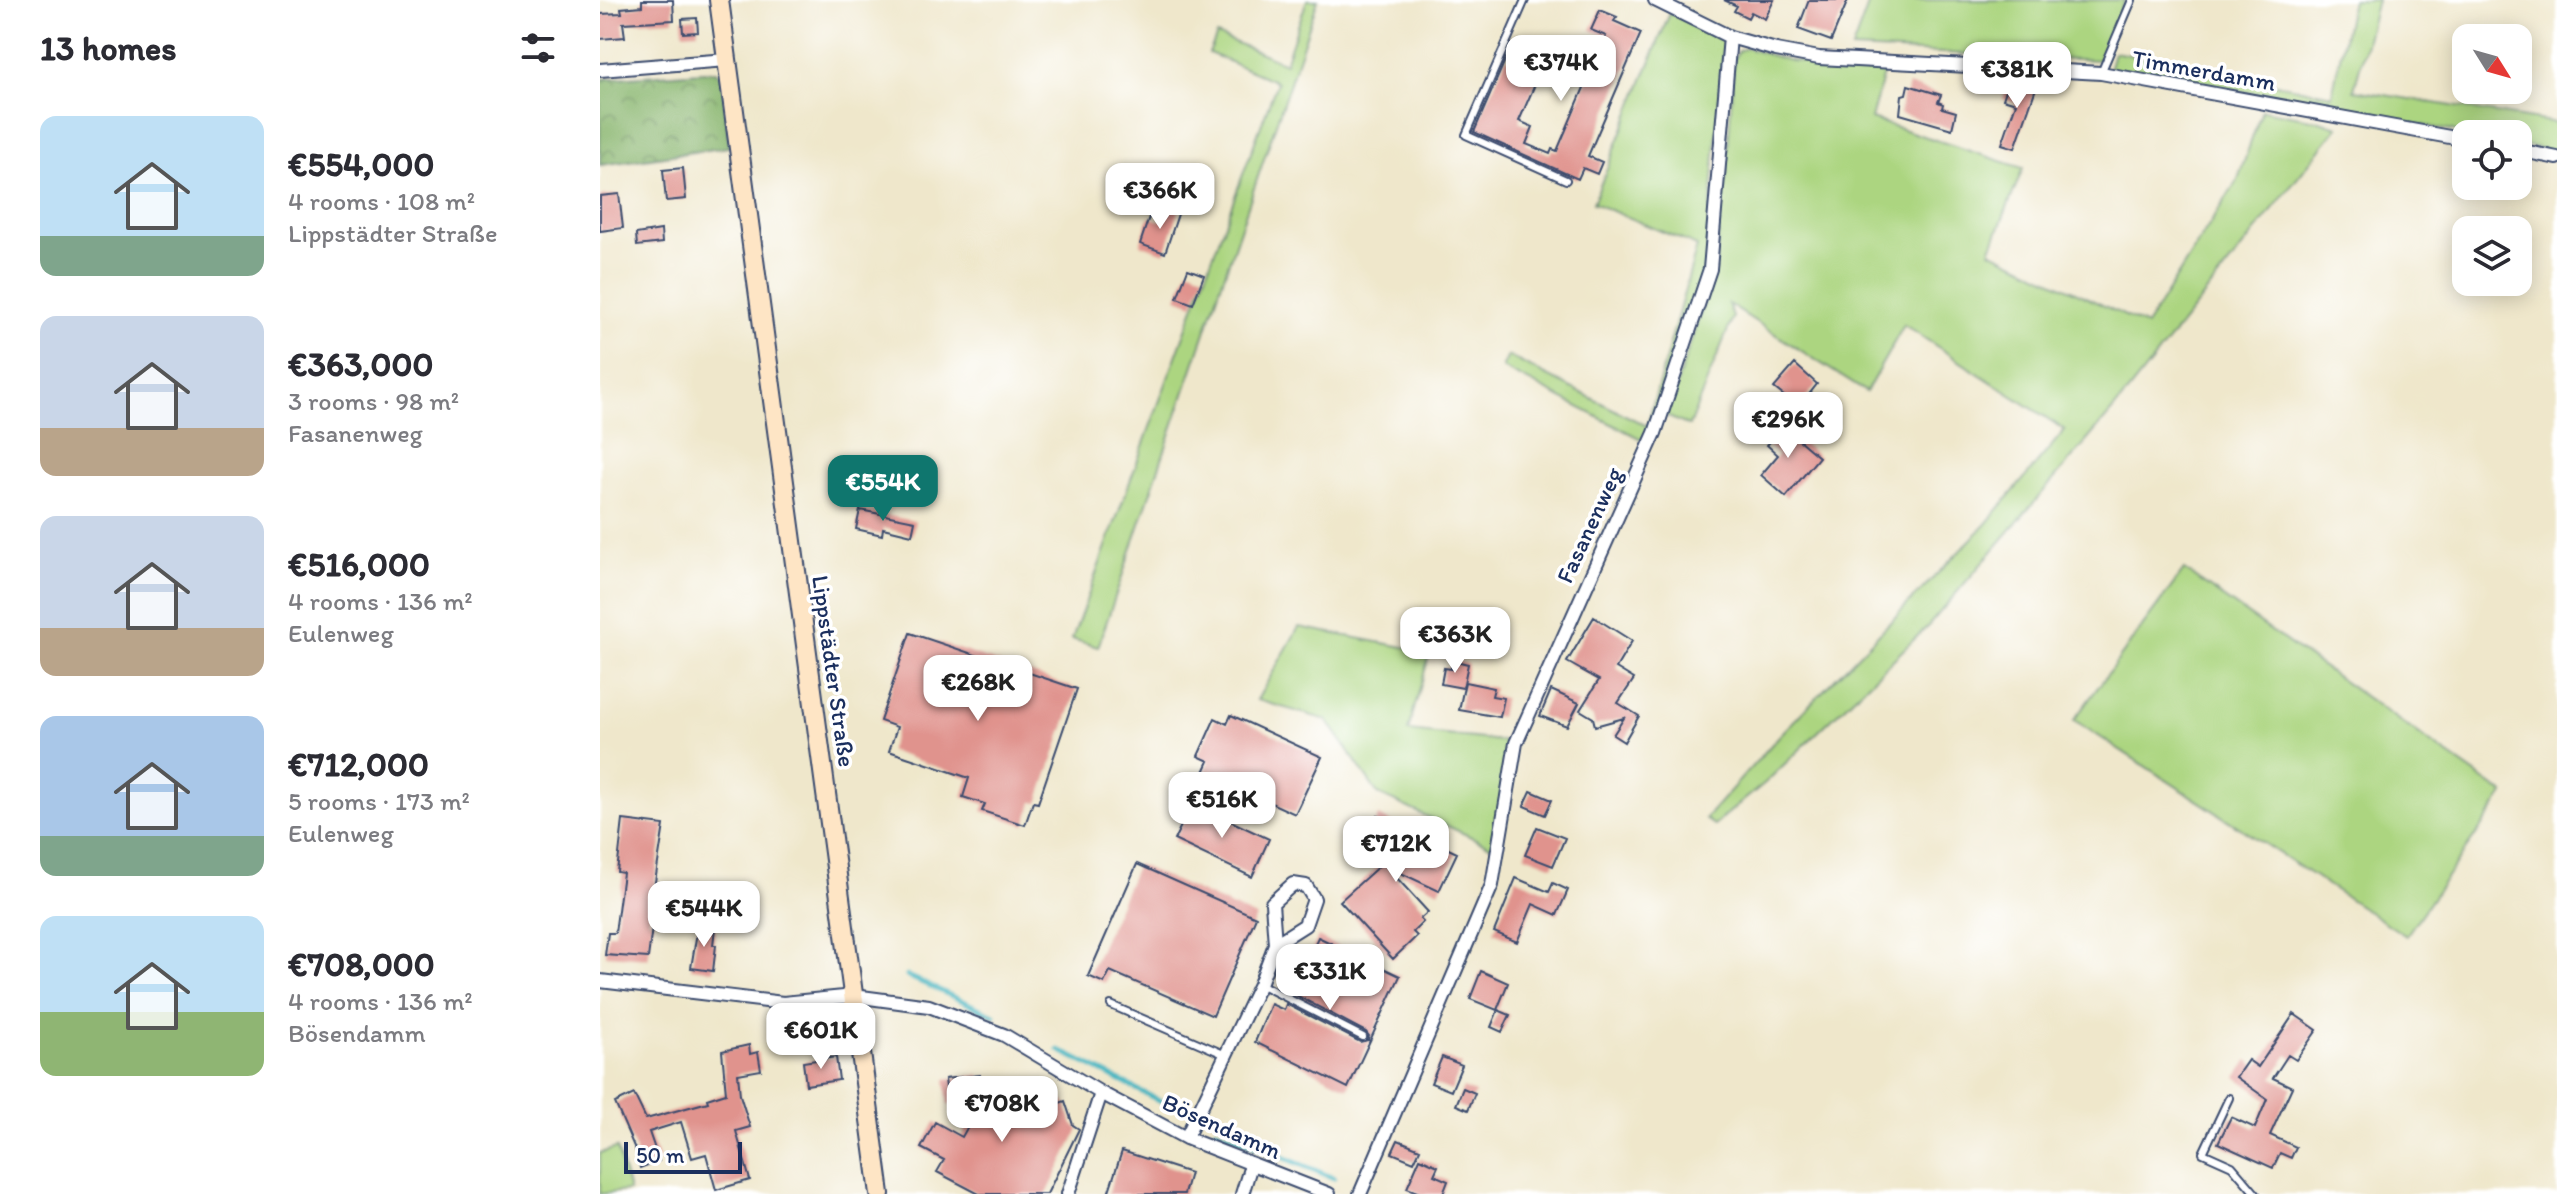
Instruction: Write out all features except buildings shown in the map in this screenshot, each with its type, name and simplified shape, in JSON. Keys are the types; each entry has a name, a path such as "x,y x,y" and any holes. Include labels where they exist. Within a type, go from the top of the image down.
{"main road":[{"name":"Lippstädter Straße","path":"719,0 880,1194"}],"street":[{"name":"Timmerdamm","path":"1655,0 1730,37 1819,58 2101,73 2452,137"},
{"name":"Fasanenweg","path":"1360,1194 1492,885 1516,743 1655,433 1710,269 1730,37"},
{"path":"600,70 727,60"},
{"path":"2532,153 2557,158"},
{"path":"1186,1138 1260,984 1275,944 1272,903 1293,884 1306,886 1314,899 1305,925 1275,944"},
{"name":"Bösendamm","path":"600,981 783,1003 854,996 929,1006 1004,1035 1101,1093 1186,1138 1329,1194"},
{"path":"1068,1194 1101,1093"},
{"path":"1242,1194 1251,1165"}],"lane":[{"path":"1525,0 1466,135 1566,180"},
{"path":"2101,73 2132,0"},
{"path":"1260,984 1363,1037"},
{"path":"1111,1005 1226,1055"},
{"path":"2229,1098 2203,1153 2232,1166 2256,1194"}],"green space":[{"path":"1307,0 1318,0 1098,647 1072,639 1277,82 1209,53 1217,35 1285,63"},
{"path":"1870,0 2125,0 2099,60 1852,49"},
{"path":"2352,0 2377,0 2354,90 2557,123 2557,152 2532,147 2532,120 2452,120 2452,131 2326,106 2109,70 2114,52 2332,95"},
{"path":"1670,13 1724,40 1706,269 1650,429 1641,439 1502,368 1508,356 1647,426 1697,246 1593,203"},
{"path":"1746,48 1791,61 1885,67 1871,119 2023,168 1990,251 2146,326 2238,179 2262,110 2338,127 2114,409 1929,625 1766,782 1714,825 1705,819 1780,735 1985,525 2065,430 1904,325 1866,392 1728,304 1733,317 1689,426 1666,416 1715,270 1723,182 1726,182 1734,59 1738,51"},
{"path":"716,71 722,78 729,147 600,165 600,79"},
{"path":"2184,570 2504,794 2406,936 2074,720"},
{"path":"1299,627 1430,652 1408,731 1510,742 1495,848 1378,794 1327,720 1257,700"},
{"path":"617,1148 629,1191 600,1194 600,1153"}],"waterway":[{"path":"907,976 994,1015"},
{"path":"1059,1050 1168,1105"},
{"path":"1216,1130 1334,1178"}]}
